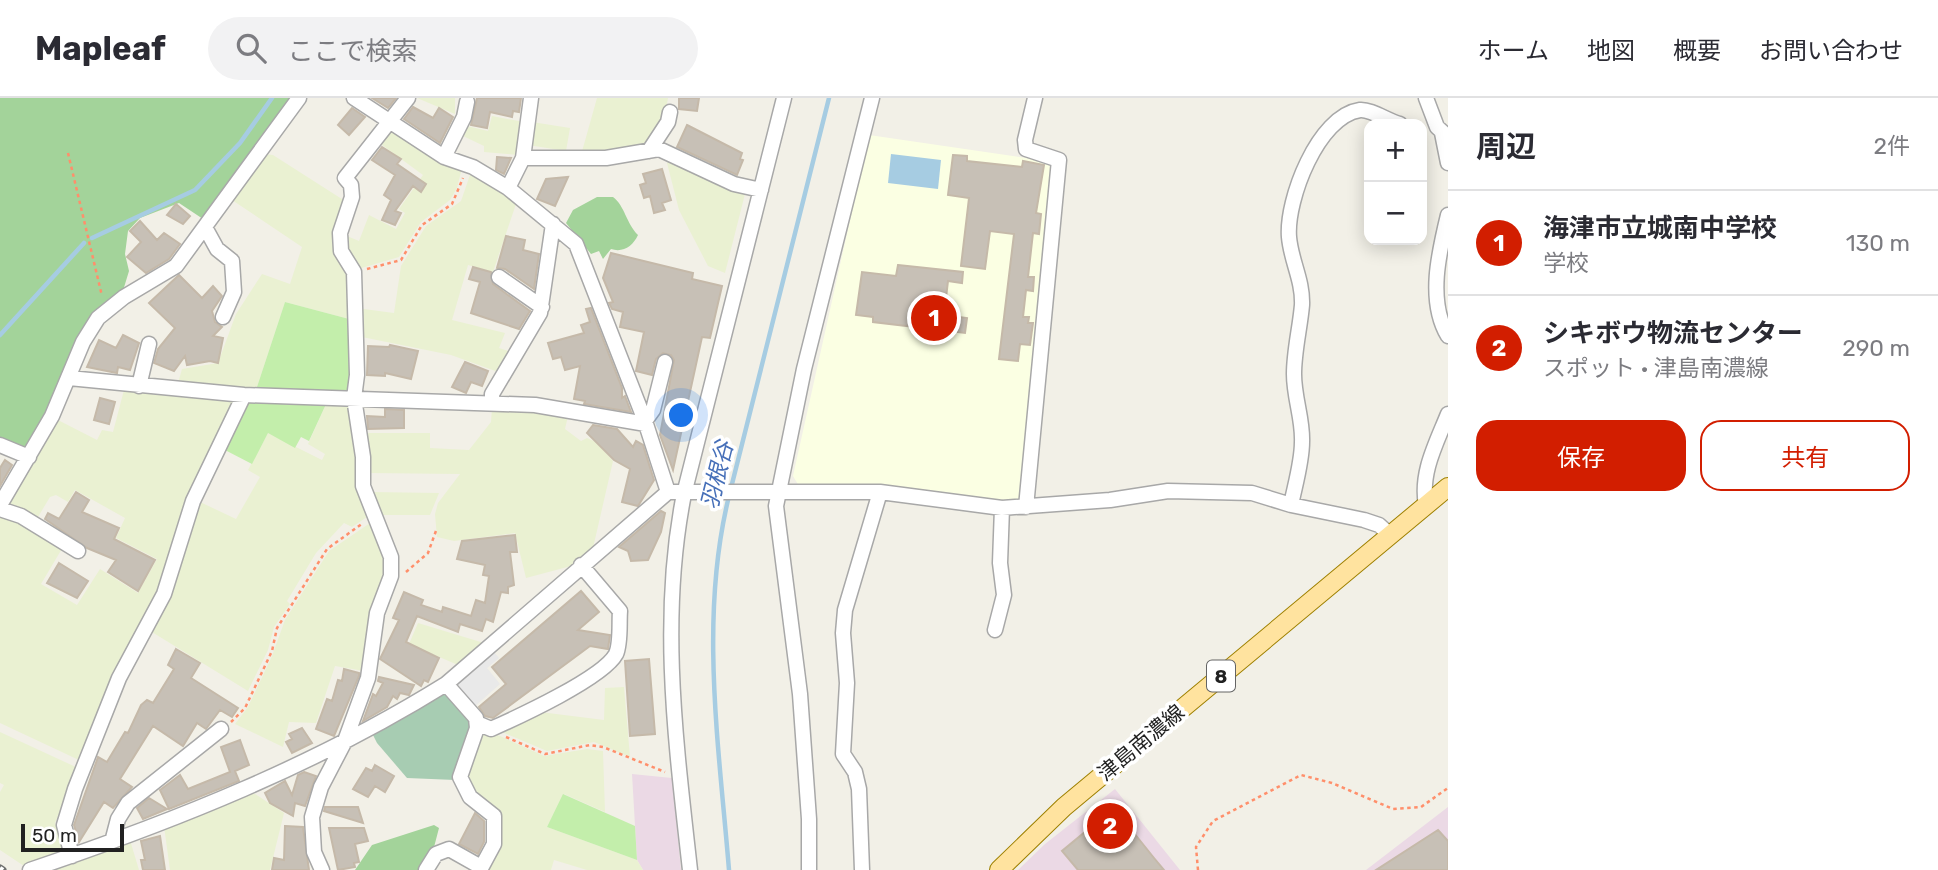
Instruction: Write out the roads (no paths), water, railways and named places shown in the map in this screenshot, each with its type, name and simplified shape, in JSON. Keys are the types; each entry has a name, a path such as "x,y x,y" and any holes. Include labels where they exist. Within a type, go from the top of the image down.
{"main road":[{"name":"津島南濃線","path":"999,870 1065,807 1448,487"}],"street":[{"path":"78,551 21,516 0,507 52,416 83,342 98,318 124,297 176,266 206,229 299,98"},
{"path":"354,98 444,157 467,164 508,188 576,244 646,422 668,492"},
{"path":"322,870 314,852 312,817 321,787 345,741 368,678 377,613 391,576 391,557 363,486 363,457 354,398 357,375 354,272 341,251 340,233 352,197 351,185 345,178 408,98"},
{"path":"508,188 523,158 531,98"},
{"path":"690,870 670,684 674,544 689,494 784,98"},
{"path":"809,870 809,819 800,694 776,506 777,493 804,369 872,98"},
{"path":"1026,507 1059,160 1026,149 1025,139 1035,98"},
{"path":"1426,98 1442,133 1448,163"},
{"path":"444,157 464,117 467,102"},
{"path":"1291,505 1302,443 1294,400 1294,369 1302,304 1301,280 1289,237 1291,211 1312,152 1325,132 1346,114 1363,109 1387,119"},
{"path":"649,151 668,122 670,112"},
{"path":"523,158 606,158 659,149 734,184 761,190"},
{"path":"1448,215 1438,254 1437,300 1443,328 1448,336"},
{"path":"492,403 492,394 542,307 553,224"},
{"path":"206,229 217,249 232,261 234,292 223,317"},
{"path":"499,277 542,307"},
{"path":"139,386 149,344"},
{"path":"646,422 653,410 665,362"},
{"path":"69,378 244,395 535,405 646,422"},
{"path":"72,856 64,825 75,789 119,678 164,594 192,501 244,395"},
{"path":"1426,505 1423,488 1428,466 1448,414"},
{"path":"0,445 29,457"},
{"path":"32,870 215,803 345,741 446,684 668,492 880,492 1002,508 1168,491 1252,493 1291,505 1364,520 1379,525 1390,535"},
{"path":"862,870 859,851 859,789 855,772 843,754 847,683 842,633 845,610 880,492"},
{"path":"995,630 1004,595 1000,563 1002,508"},
{"path":"477,723 491,729 535,709 610,663 617,651 620,611 581,565"},
{"path":"426,870 436,854 449,849 480,868 494,844 494,817 470,797 460,777 477,723 476,718 446,684"},
{"path":"112,842 118,819 128,803 222,729"}],"water":[{"path":"891,154 941,160 938,189 888,183"}],"waterway":[{"path":"92,238 195,190 240,143 272,98"},
{"name":"羽根谷","path":"731,488 829,98"},
{"path":"0,335 84,243"},
{"name":"羽根谷","path":"729,496 720,542 713,635 717,730 729,870"}],"place":[{"name":"海津市立城南中学校","path":"934,318"},
{"name":"シキボウ物流センター","path":"1110,826"}]}
